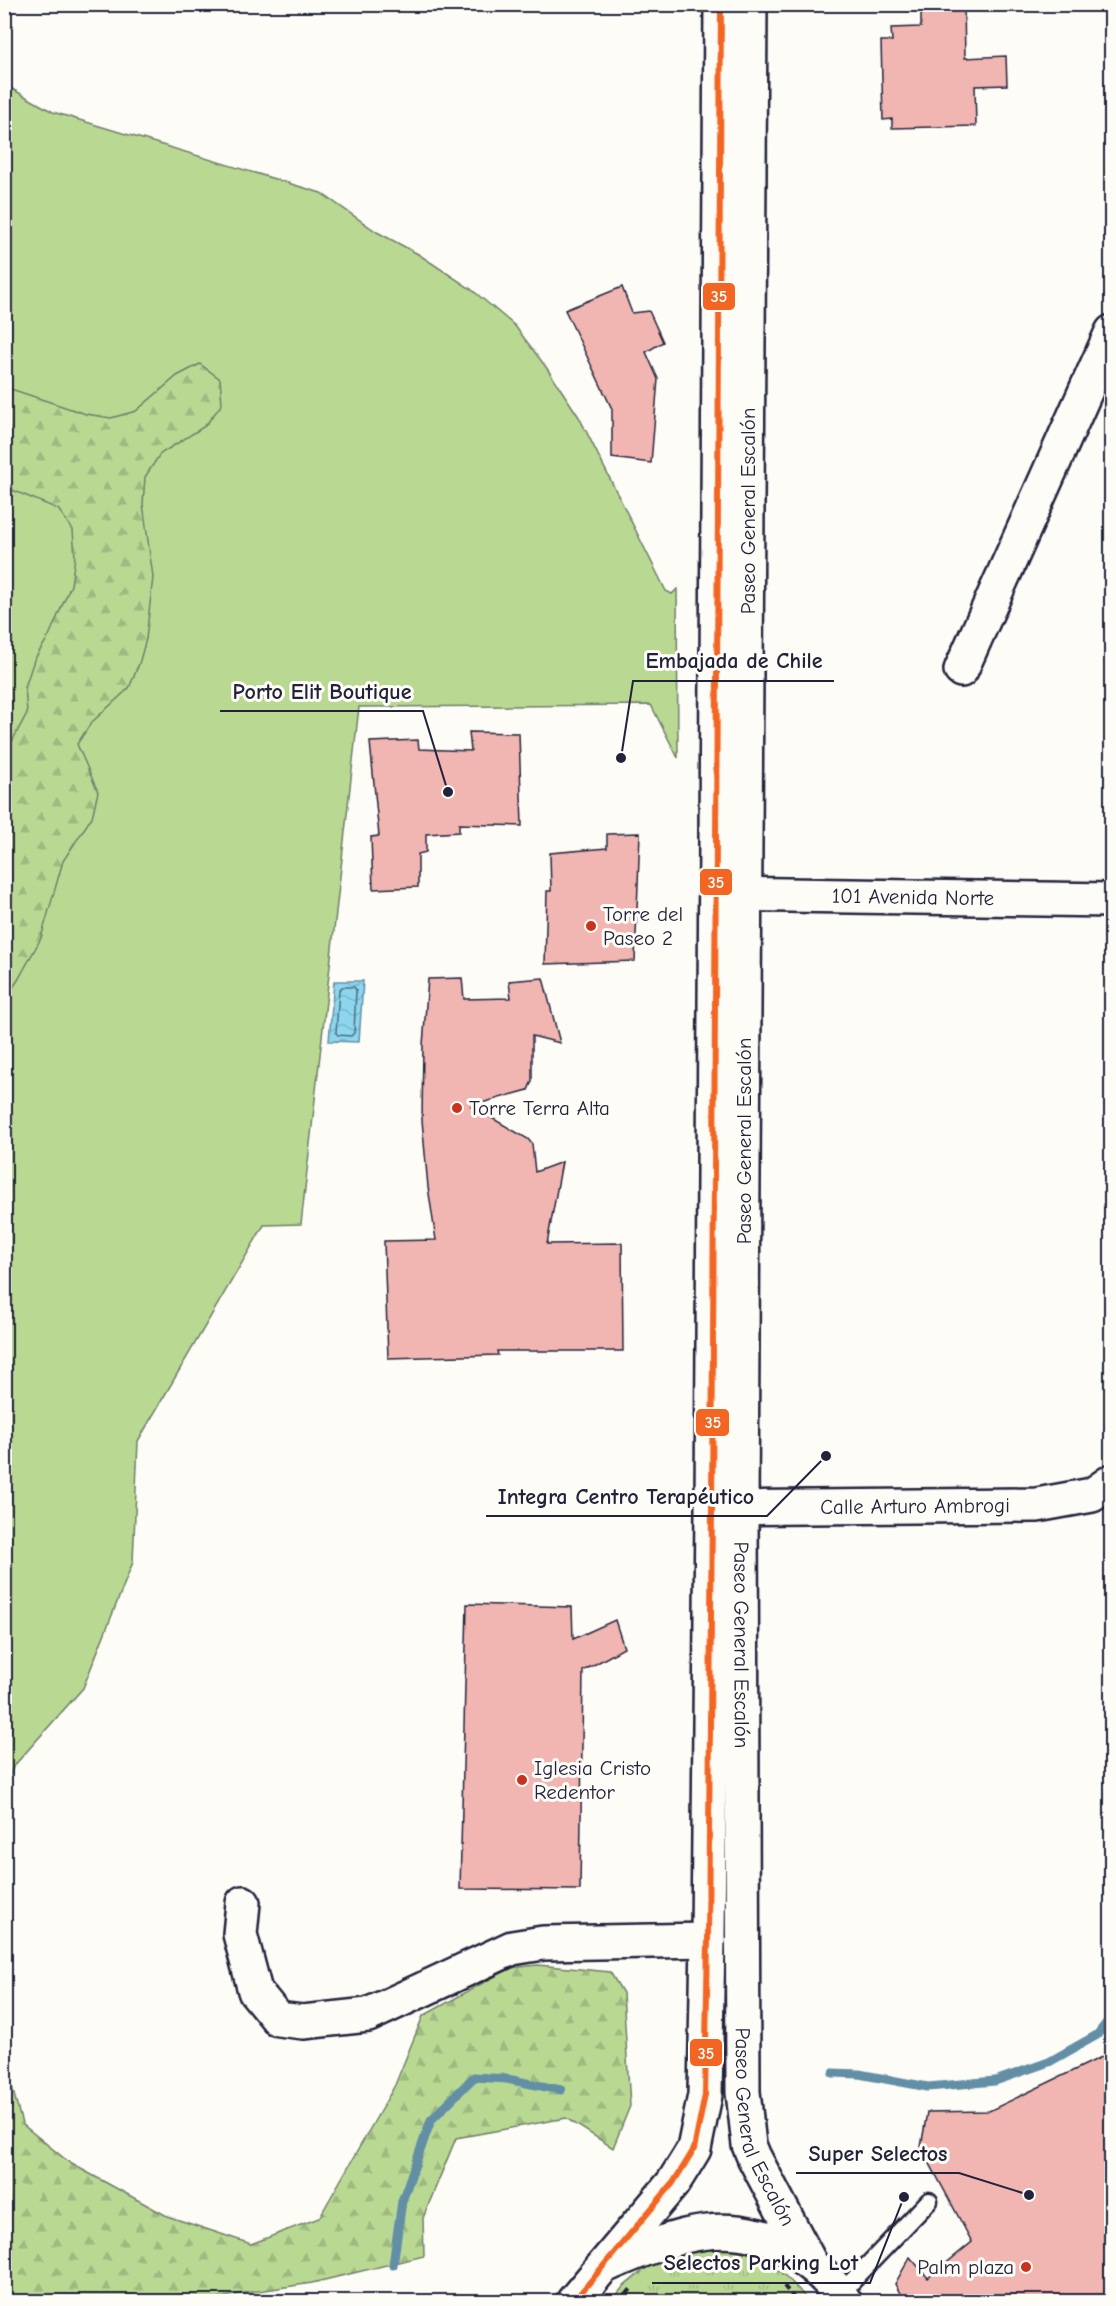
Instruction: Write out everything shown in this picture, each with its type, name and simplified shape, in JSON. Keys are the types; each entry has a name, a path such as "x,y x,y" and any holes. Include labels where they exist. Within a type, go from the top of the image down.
{"street":[{"name":"Paseo General Escalón","path":"721,4 731,894"},
{"name":"Paseo General Escalón","path":"750,4 731,894 727,1508 742,2092 749,2145 810,2263"},
{"path":"961,670 1112,332"},
{"name":"101 Avenida Norte","path":"731,894 1112,900"},
{"name":"Calle Arturo Ambrogi","path":"727,1508 1037,1505 1092,1495 1112,1480"},
{"name":"Paseo General Escalón","path":"573,2301 673,2183 694,2149 705,2095 708,1940 727,1508"},
{"path":"243,1904 240,1935 255,1991 278,2019 303,2022 368,2015 512,1948 543,1942 708,1940"},
{"path":"599,2268 646,2248 712,2230 743,2232 775,2240 810,2263 842,2298"}],"lane":[{"path":"842,2298 929,2201"}],"path":[{"path":"779,2279 797,2301"},
{"path":"620,2301 634,2287"}],"green space":[{"path":"5,85 53,112 321,193 377,232 418,254 471,289 515,326 579,417 666,591 672,594 677,589 678,758 651,705 359,707 301,1224 264,1225 138,1441 133,1562 83,1688 13,1767 5,1791"},
{"path":"200,364 220,379 222,404 205,426 160,454 145,477 143,504 153,577 146,639 129,688 91,723 77,744 98,792 92,817 63,861 41,938 5,999 5,755 27,713 25,687 34,660 49,636 71,585 75,557 73,530 58,509 5,487 5,387 86,414 111,418 136,411 177,376"},
{"path":"538,1965 610,1972 623,1993 630,2106 613,2148 566,2118 456,2138 423,2218 424,2256 312,2283 238,2294 210,2301 170,2301 131,2295 116,2301 5,2301 5,2061 22,2124 70,2163 167,2216 251,2244 319,2218 395,2085 423,2016 510,1968"},
{"path":"689,2246 723,2246 762,2260 792,2282 808,2301 611,2302 623,2287 658,2258"}],"water":[{"path":"334,981 363,981 359,1042 329,1041"}],"building":[{"path":"964,7 965,58 1006,56 1007,85 975,86 976,126 892,128 892,119 883,120 881,41 892,41 891,28 921,27 921,8"},
{"path":"622,287 632,313 649,311 663,342 646,352 658,379 651,463 612,458 612,409 565,310"},
{"path":"469,732 519,733 522,826 459,824 459,832 426,834 426,852 418,854 418,887 373,889 371,837 379,836 370,742 418,740 419,749 471,751"},
{"name":"Torre del Paseo 2","path":"640,833 635,961 545,964 547,891 551,891 550,853 607,848 607,834"},
{"path":"462,978 464,999 511,998 509,981 543,978 560,1043 532,1036 532,1081 528,1090 471,1106 528,1139 532,1144 535,1172 562,1162 547,1244 622,1243 623,1351 497,1351 498,1355 388,1358 384,1241 436,1240 428,1187 422,1120 423,1045 428,979"},
{"name":"Iglesia Cristo Redentor","path":"467,1604 572,1607 573,1639 615,1620 624,1648 583,1671 580,1890 460,1889"},
{"path":"1112,2052 1112,2301 900,2301 903,2299 895,2284 910,2257 928,2278 972,2242 921,2147 927,2112 989,2111"}],"waterway":[{"path":"833,2073 859,2074 928,2087 995,2081 1049,2062 1097,2035 1112,2016"},
{"path":"393,2265 402,2201 431,2120 474,2077 507,2079 561,2090"}],"transit line":[{"name":"35","path":"573,2302 673,2183 694,2149 705,2095 712,1508 721,4"}],"place":[{"name":"Embajada de Chile","path":"621,758"},
{"name":"Porto Elit Boutique","path":"448,792"},
{"name":"Torre del Paseo 2","path":"591,926"},
{"name":"Torre Terra Alta","path":"457,1108"},
{"name":"Integra Centro Terapéutico","path":"826,1456"},
{"name":"Iglesia Cristo Redentor","path":"522,1780"},
{"name":"Super Selectos","path":"1029,2195"},
{"name":"Selectos Parking Lot","path":"904,2197"},
{"name":"Palm plaza","path":"1026,2267"}]}
